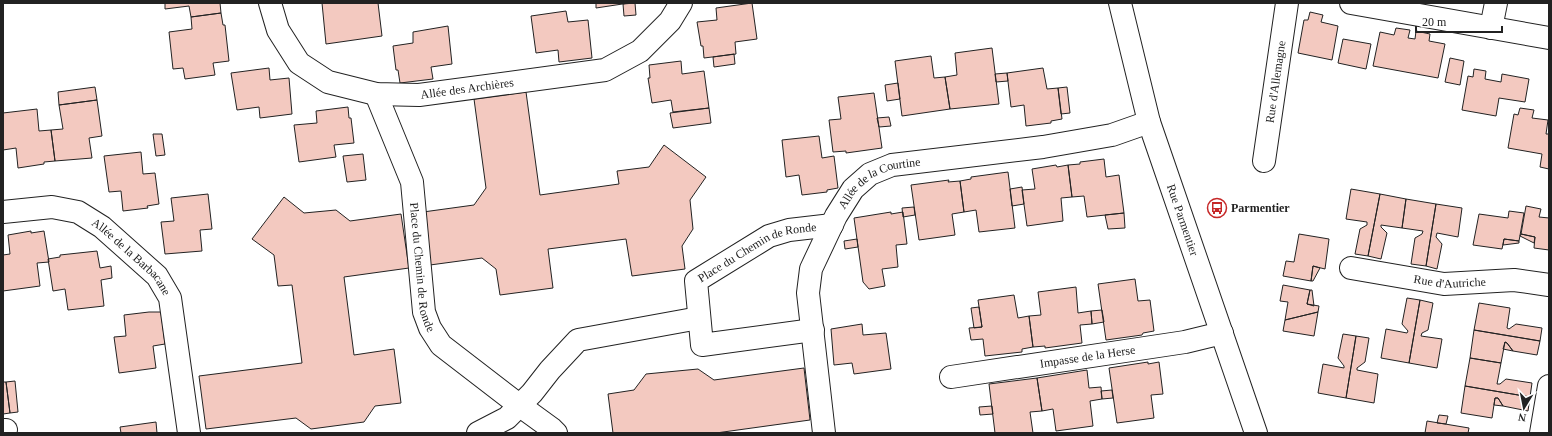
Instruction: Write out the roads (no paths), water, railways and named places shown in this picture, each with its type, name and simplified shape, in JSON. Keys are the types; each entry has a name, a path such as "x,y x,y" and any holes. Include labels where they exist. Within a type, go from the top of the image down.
{"street":[{"name":"Allée des Archières","path":"270,3 278,30 299,63 328,82 376,94 418,95 605,70 640,51 670,22 681,3"},
{"name":"Rue Parmentier","path":"1120,3 1149,122 1256,433"},
{"name":"Rue d'Allemagne","path":"1264,161 1287,3"},
{"path":"1351,3 1549,38"},
{"path":"1491,28 1496,3"},
{"name":"Place du Chemin de Ronde","path":"376,94 412,182 424,312 430,328 441,346 556,433"},
{"name":"Allée de la Courtine","path":"824,433 808,293 812,269 832,225 853,189 870,174 892,165 1043,147 1112,134 1149,122"},
{"name":"Allée de la Barbacane","path":"3,212 52,207 78,212 102,227 157,276 170,298 189,433"},
{"name":"Place du Chemin de Ronde","path":"813,330 702,345 696,281 769,236 789,230 832,225"},
{"name":"Rue d'Autriche","path":"1351,268 1444,284 1514,280 1549,285"},
{"path":"478,433 507,418 578,340 699,318"},
{"name":"Impasse de la Herse","path":"951,377 1185,342 1222,333"},
{"path":"1541,433 1549,386"}],"place":[{"name":"Parmentier","path":"1217,208"}]}
